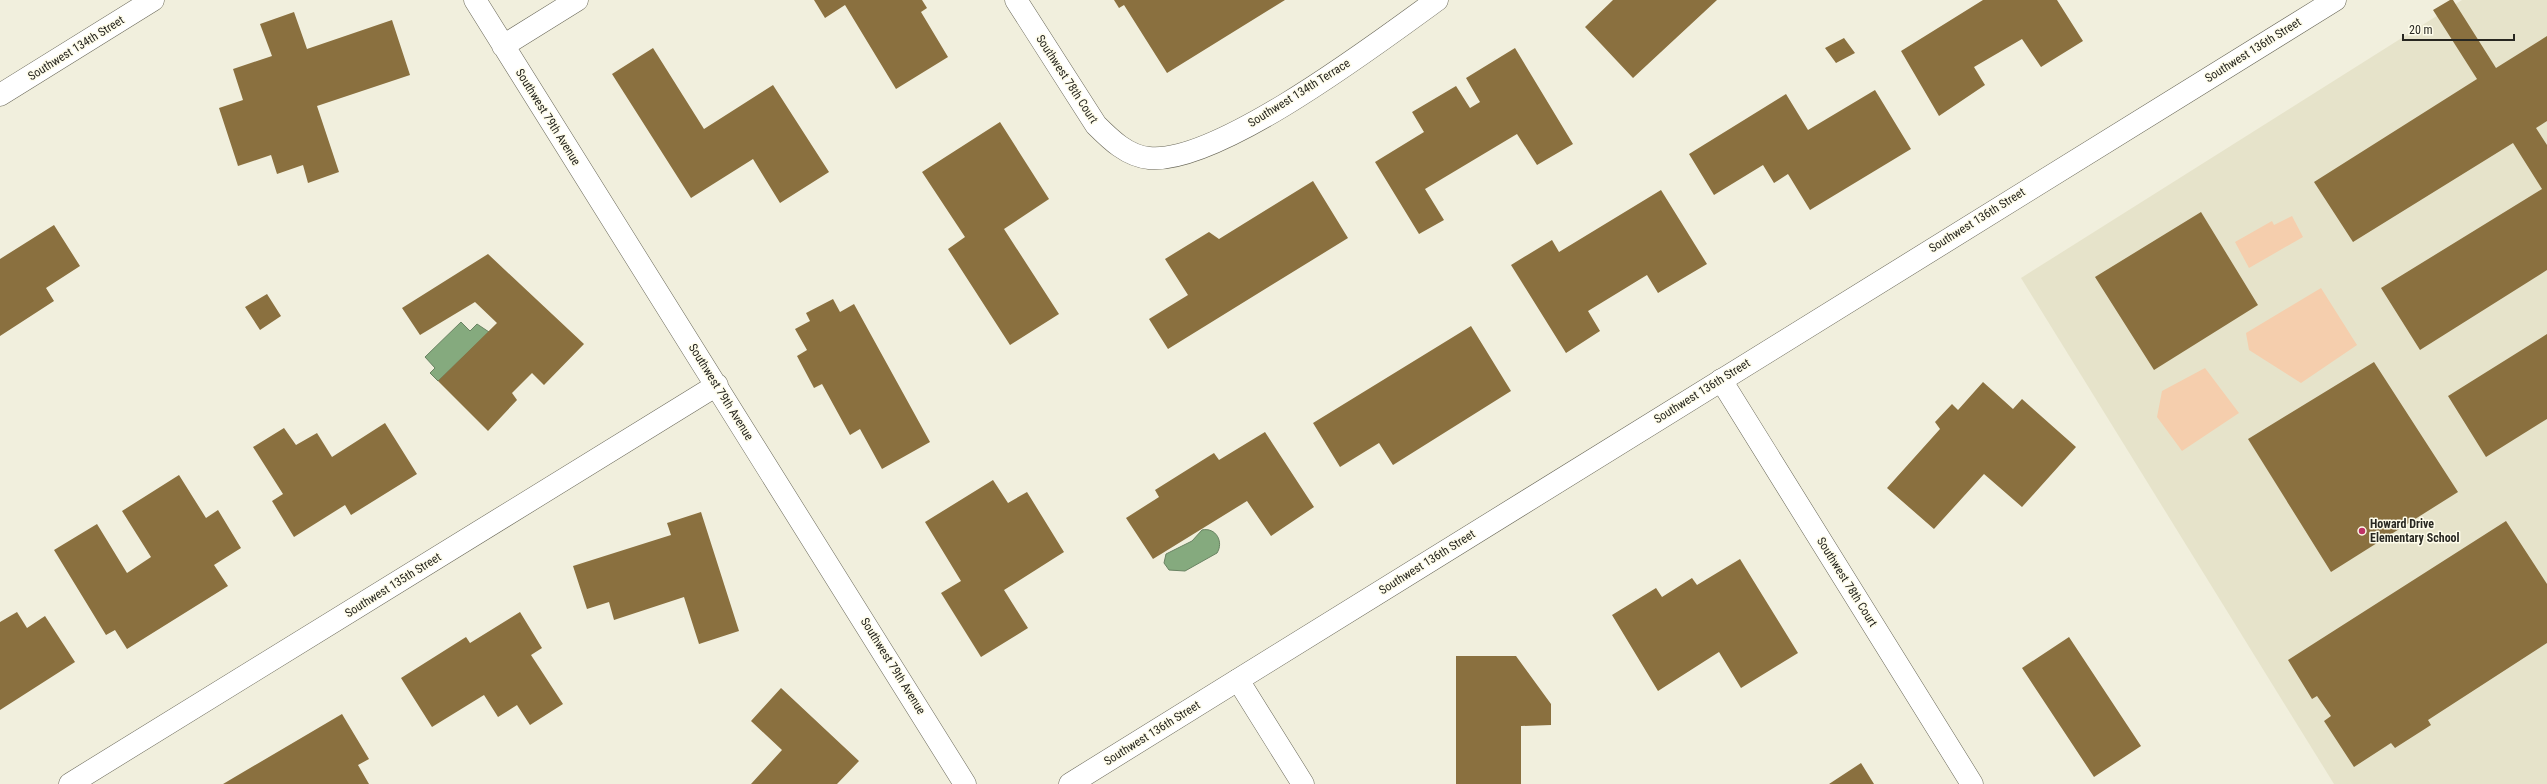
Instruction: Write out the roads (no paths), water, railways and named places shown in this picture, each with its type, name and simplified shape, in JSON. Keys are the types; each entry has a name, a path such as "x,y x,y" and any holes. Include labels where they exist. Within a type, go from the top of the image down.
{"street":[{"name":"Southwest 134th Street","path":"0,95 153,0"},
{"name":"Southwest 79th Avenue","path":"475,0 965,784"},
{"path":"503,46 577,0"},
{"name":"Southwest 78th Court","path":"1016,0 1096,125 1111,141 1130,152 1148,158"},
{"name":"Southwest 134th Terrace","path":"1148,158 1172,156 1233,134 1344,65 1437,0"},
{"name":"Southwest 136th Street","path":"1070,784 2335,0"},
{"name":"Southwest 78th Court","path":"1721,380 1972,784"},
{"name":"Southwest 135th Street","path":"70,784 717,385"},
{"path":"1238,680 1303,784"}],"place":[{"name":"Howard Drive Elementary School","path":"2362,531"}]}
